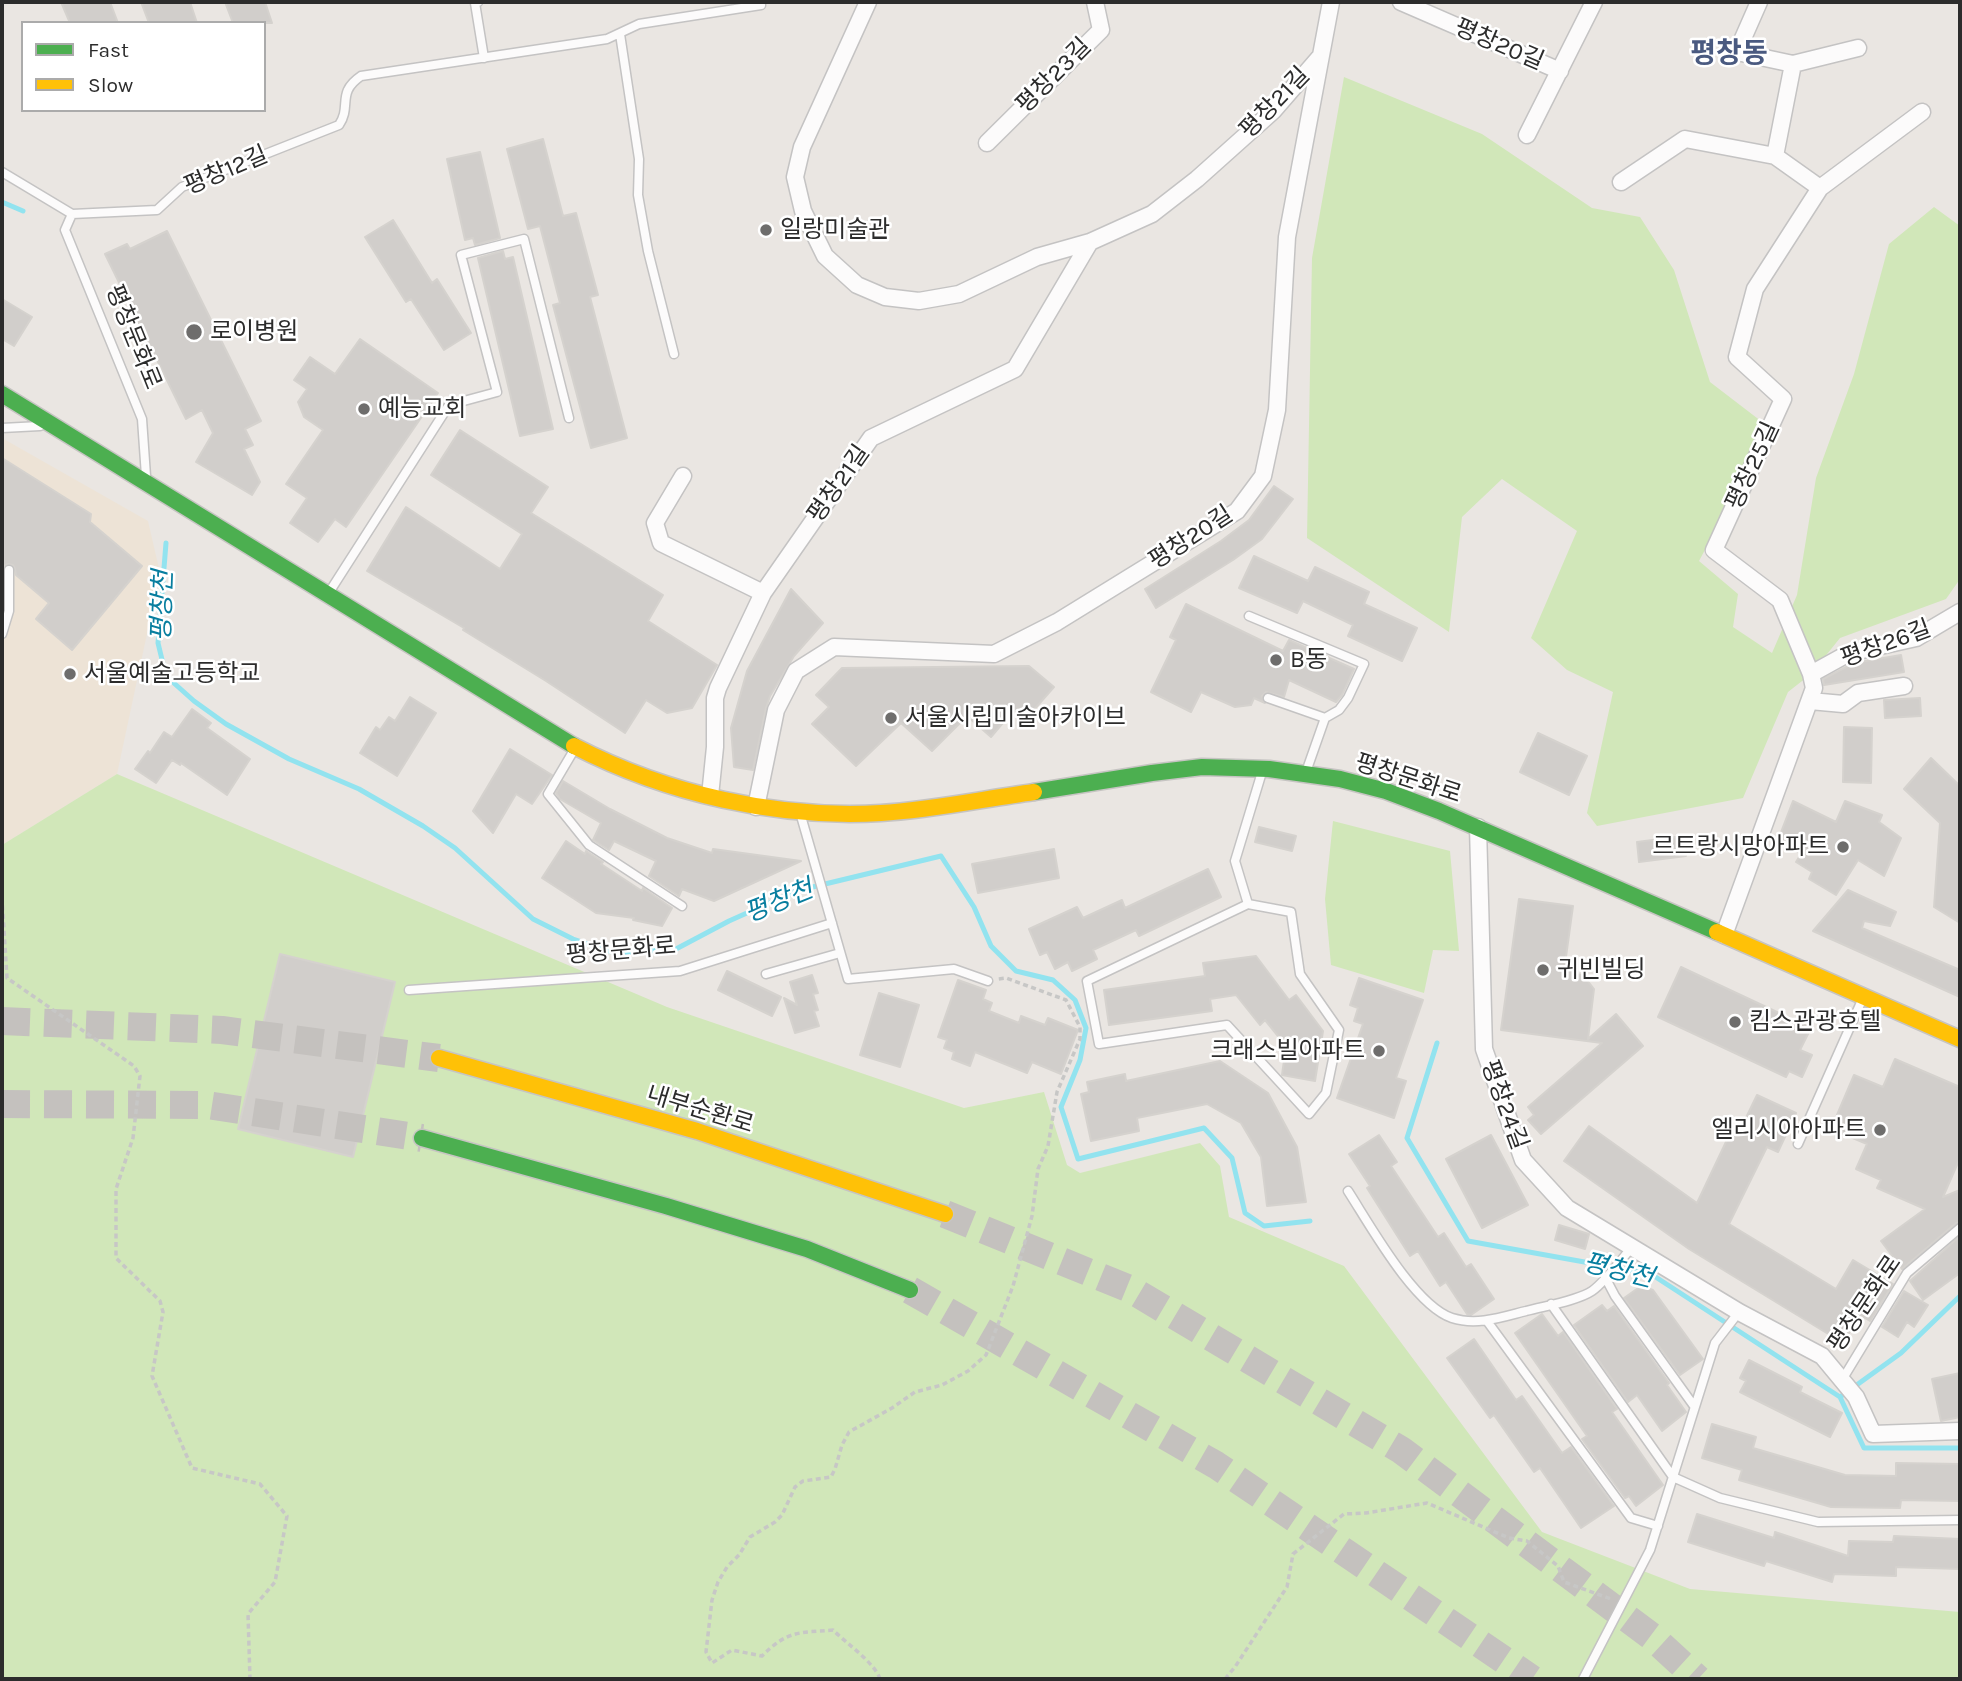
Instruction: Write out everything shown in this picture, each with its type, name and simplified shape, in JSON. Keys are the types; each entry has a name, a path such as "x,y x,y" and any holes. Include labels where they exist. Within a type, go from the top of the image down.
{"main road":[{"name":"평창문화로","path":"2,394 576,747 649,780 756,807 801,813 901,811 1217,767 1305,774 1370,786 1478,827 1960,1039"},
{"name":"내부순환로","path":"439,1058 697,1131 945,1214"},
{"path":"422,1138 666,1206 807,1249 910,1290"}],"street":[{"name":"평창21길","path":"868,2 802,147 795,177 803,211 825,256 857,285 885,297 919,301 959,294 1037,257 1090,242 1152,214 1197,179 1273,111 1321,55"},
{"name":"평창23길","path":"987,143 1101,30 1095,2"},
{"name":"평창20길","path":"756,807 776,710 796,671 834,648 993,654 1057,622 1237,511 1264,477 1277,410 1287,237 1331,2"},
{"name":"평창20길","path":"1401,2 1560,71"},
{"path":"1527,135 1594,2"},
{"path":"1759,2 1737,51 1793,64 1858,48"},
{"path":"1775,156 1793,64"},
{"name":"평창25길","path":"1724,935 1815,688 1780,600 1714,550 1783,399 1737,357 1755,289 1820,188 1922,112"},
{"path":"1621,182 1685,139 1775,156 1820,188"},
{"name":"평창21길","path":"710,796 715,747 715,698 763,593 871,438 1015,369 1090,242"},
{"path":"683,476 655,523 661,543 763,593"},
{"name":"평창26길","path":"1811,674 1849,653 1916,638 1960,612"},
{"path":"1810,701 1843,704 1858,693 1904,686"},
{"name":"평창24길","path":"1478,827 1484,1049 1523,1160 1567,1208 1739,1312 1822,1356 1856,1397 1873,1434 1960,1431"}],"lane":[{"path":"478,2 475,3 484,58 607,39 639,24 761,5"},
{"path":"620,34 639,159 638,195 648,251 674,354"},
{"name":"평창12길","path":"72,214 157,210 182,187 339,125 344,117 346,92 351,82 360,76 484,58"},
{"path":"2,172 72,214"},
{"name":"평창문화로","path":"72,214 65,230 142,419 146,482"},
{"path":"328,595 449,405 497,392 461,255 524,239 569,418"},
{"path":"2,428 53,425"},
{"path":"2,634 9,611 9,570"},
{"path":"1249,616 1364,664 1348,698 1339,710 1325,718 1305,774"},
{"path":"1268,698 1325,718"},
{"name":"평창문화로","path":"576,747 548,794 589,845 682,906"},
{"path":"1248,904 1235,861 1262,769"},
{"path":"801,813 848,979 954,969 988,981"},
{"path":"1248,904 1290,912 1300,974 1339,1030 1326,1093 1310,1114 1227,1025 1099,1044 1087,981 1248,904"},
{"name":"평창문화로","path":"409,990 680,971 832,923"},
{"path":"766,974 841,953"},
{"path":"1798,1144 1863,998"},
{"path":"1348,1191 1393,1262 1423,1297 1440,1312 1454,1319 1487,1321 1592,1291 1632,1247"},
{"name":"평창문화로","path":"1842,1380 1907,1273 1960,1228"},
{"path":"1605,1277 1615,1296 1694,1406"},
{"path":"1551,1304 1673,1477 1720,1498 1818,1522 1960,1520"},
{"path":"1583,1679 1650,1550 1715,1342 1739,1312"},
{"path":"1487,1321 1631,1518 1658,1526"}],"path":[{"path":"2,897 7,978 134,1066 140,1076 133,1138 116,1189 116,1258 160,1301 163,1312 152,1376 192,1468 260,1484 287,1516 275,1582 248,1614 250,1679"},
{"path":"880,1679 868,1661 832,1630 792,1634 776,1641 762,1656 732,1650 712,1663 706,1652 712,1600 727,1567 750,1538 782,1515 794,1487 803,1481 831,1477 849,1432 915,1392 942,1385 968,1371 986,1355 1013,1286 1032,1216 1038,1168 1048,1146 1057,1092 1080,1039 1080,1027 1066,1000 1006,978 988,981"},
{"path":"1225,1679 1287,1587 1293,1553 1343,1514 1427,1503 1509,1538 1527,1541 1558,1566 1564,1582 1622,1602"}],"shaded area":[{"name":"서울예술고등학교","path":"2,438 148,521 160,573 117,774 2,845"}],"green space":[{"path":"1344,77 1482,134 1592,208 1640,217 1674,270 1710,382 1770,428 1699,561 1738,594 1733,627 1772,653 1797,595 1816,478 1854,374 1889,244 1934,207 1960,226 1960,579 1946,599 1840,638 1811,674 1788,692 1743,798 1597,826 1587,813 1613,692 1567,670 1531,638 1577,531 1502,479 1462,517 1449,632 1307,538 1312,258"},
{"path":"117,774 667,1007 964,1108 1044,1092 1067,1165 1080,1173 1200,1143 1220,1166 1229,1217 1344,1266 1542,1532 1690,1589 1960,1612 1960,1679 2,1679 2,845"},
{"path":"1333,821 1450,851 1459,951 1433,950 1424,993 1331,965 1325,899"}],"building":[{"path":"61,2 110,2 117,21 69,21"},
{"path":"141,2 190,2 196,21 148,21"},
{"path":"225,2 265,2 272,23 266,21 232,21"},
{"path":"543,139 563,216 576,213 598,295 590,297 627,438 591,448 553,305 560,303 540,226 528,229 507,149"},
{"path":"480,152 500,238 475,245 473,238 465,240 447,159"},
{"path":"393,220 432,283 437,279 471,333 444,350 411,299 406,302 365,237"},
{"path":"167,231 261,421 245,429 253,445 244,449 260,482 252,495 196,462 213,433 202,410 186,419 105,254 127,244 130,249"},
{"path":"503,251 505,259 513,257 553,429 520,436 478,258"},
{"path":"2,299 32,317 14,346 2,339"},
{"name":"예능교회","path":"360,339 438,393 346,527 335,519 318,542 290,523 307,498 286,484 323,430 304,417 298,402 307,389 294,380 310,357 335,374"},
{"path":"460,430 548,487 531,513 663,595 648,621 717,665 692,708 667,713 646,700 625,733 463,630 464,628 367,571 406,507 500,569 522,534 431,475"},
{"path":"2,458 91,514 90,522 142,566 72,650 36,619 49,603 16,575 13,565 4,566 2,563"},
{"path":"1274,486 1293,499 1262,539 1156,608 1145,589 1249,520"},
{"path":"1254,556 1308,581 1315,567 1369,592 1364,604 1417,628 1402,661 1348,636 1353,625 1303,601 1297,613 1239,588"},
{"path":"791,589 823,623 794,656 770,696 753,770 734,767 731,728 747,671"},
{"path":"1186,604 1283,651 1289,640 1354,669 1342,695 1336,702 1289,680 1284,697 1266,692 1262,696 1265,703 1254,698 1251,705 1235,707 1201,692 1191,712 1151,692 1176,640 1170,637"},
{"path":"1901,655 1904,672 1824,685 1823,679 1854,663"},
{"name":"서울시립미술아카이브","path":"1029,666 1054,687 1024,721 1013,711 991,737 967,716 932,751 901,723 856,766 812,724 829,707 816,695 842,668"},
{"path":"410,697 436,713 397,776 360,753 376,727 380,730 389,717 395,721"},
{"path":"1920,698 1921,716 1885,718 1884,700"},
{"path":"192,709 211,723 207,728 250,759 227,795 181,763 180,765 172,760 156,783 135,769 164,732 172,737"},
{"path":"1844,727 1872,728 1871,783 1843,782"},
{"path":"1538,733 1587,756 1569,795 1520,772"},
{"path":"510,749 552,775 532,804 516,794 493,833 473,811"},
{"path":"1931,758 1960,786 1960,923 1934,907 1940,823 1904,789"},
{"path":"563,781 667,838 712,853 713,849 801,861 714,901 682,889 679,896 649,876 656,861 614,841 609,850 593,840 601,823 560,799 556,793"},
{"name":"르트랑시망아파트","path":"1793,801 1836,822 1845,801 1882,815 1879,822 1901,838 1884,876 1858,860 1836,895 1809,879 1812,872 1796,862 1801,854 1778,840"},
{"path":"1259,827 1296,836 1292,851 1255,842"},
{"path":"1683,836 1686,856 1639,862 1637,842"},
{"path":"566,841 585,854 586,851 603,862 601,864 672,908 662,926 633,920 634,918 596,913 542,878"},
{"path":"1054,849 1059,878 978,893 972,864"},
{"path":"1208,869 1221,897 1139,936 1136,930 1093,950 1097,959 1072,971 1068,962 1055,969 1047,952 1040,955 1029,929 1077,907 1083,918 1122,900 1125,908"},
{"path":"1848,890 1896,912 1890,926 1864,921 1862,928 1960,970 1960,997 1813,931"},
{"name":"귀빈빌딩","path":"1519,899 1573,906 1565,964 1576,966 1575,974 1583,975 1594,989 1588,1039 1616,1014 1643,1046 1541,1134 1528,1120 1534,1115 1528,1107 1602,1043 1501,1030"},
{"path":"280,954 395,982 353,1157 238,1129"},
{"path":"1256,956 1289,1000 1296,995 1323,1031 1315,1081 1282,1075 1286,1046 1265,1020 1260,1025 1236,995 1210,999 1212,1011 1109,1025 1104,990 1205,976 1203,963"},
{"name":"킴스관광호텔","path":"1681,967 1811,1028 1800,1050 1812,1055 1802,1077 1789,1071 1786,1077 1658,1017"},
{"path":"727,971 781,997 772,1016 718,990"},
{"path":"812,975 818,993 813,994 818,1010 814,1011 819,1026 795,1033 784,998 797,1005 790,982"},
{"name":"크래스빌아파트","path":"1359,978 1423,1000 1396,1078 1406,1081 1394,1118 1337,1098 1363,1024 1354,1021 1358,1008 1350,1005"},
{"path":"958,980 986,990 983,999 992,1003 989,1011 1019,1023 1021,1016 1045,1025 1048,1018 1078,1030 1061,1074 1032,1062 1027,1073 975,1052 970,1066 952,1059 954,1052 944,1048 947,1040 938,1037"},
{"path":"879,993 919,1005 900,1067 860,1055"},
{"name":"엘리시아아파트","path":"1895,1059 1960,1087 1960,1158 1943,1197 1960,1190 1960,1222 1902,1269 1881,1241 1925,1209 1877,1188 1881,1180 1856,1169 1867,1144 1831,1129 1854,1075 1883,1087"},
{"path":"1220,1061 1268,1093 1297,1147 1306,1202 1267,1206 1261,1157 1241,1123 1207,1104 1137,1118 1139,1131 1091,1141 1081,1094 1089,1092 1087,1082 1125,1074 1126,1081"},
{"path":"1757,1095 1796,1113 1778,1152 1767,1147 1729,1224 1836,1289 1853,1260 1893,1284 1870,1321 1860,1315 1843,1343 1689,1249 1564,1161 1589,1126 1697,1203 1734,1125 1741,1128"},
{"path":"1379,1135 1397,1162 1391,1166 1438,1237 1444,1233 1466,1267 1471,1264 1494,1299 1471,1315 1467,1314 1446,1282 1440,1286 1418,1251 1410,1256 1349,1154"},
{"path":"1491,1135 1528,1205 1482,1228 1446,1159"},
{"path":"1559,1225 1589,1234 1585,1249 1555,1240"},
{"path":"1960,1236 1960,1273 1923,1300 1910,1281"},
{"path":"1641,1286 1653,1290 1703,1359 1680,1375 1624,1298"},
{"path":"1904,1291 1928,1305 1914,1327 1907,1322 1898,1337 1882,1327"},
{"path":"1602,1305 1607,1311 1614,1306 1669,1383 1667,1385 1686,1412 1662,1431 1637,1395 1628,1402 1574,1325"},
{"path":"1542,1314 1558,1336 1563,1332 1617,1409 1612,1412 1663,1485 1636,1506 1629,1496 1625,1498 1582,1439 1587,1436 1515,1333"},
{"path":"1474,1339 1516,1400 1522,1396 1562,1453 1571,1447 1614,1506 1581,1528 1540,1468 1534,1472 1494,1415 1490,1418 1447,1358"},
{"path":"1749,1360 1802,1387 1800,1392 1842,1413 1830,1437 1740,1392 1746,1381 1740,1378"},
{"path":"1960,1373 1960,1417 1941,1421 1932,1379"},
{"path":"1712,1424 1756,1437 1753,1448 1845,1475 1896,1476 1896,1463 1960,1464 1960,1501 1901,1500 1900,1508 1831,1507 1739,1480 1742,1470 1702,1458"},
{"path":"1697,1514 1774,1538 1775,1532 1848,1556 1849,1541 1893,1542 1894,1536 1960,1539 1960,1569 1896,1567 1896,1576 1834,1574 1832,1582 1766,1561 1764,1566 1688,1542"}],"waterway":[{"path":"2,202 23,211"},
{"name":"평창천","path":"166,543 158,643 166,676 226,724 289,759 359,789 423,826 455,848 533,919 573,939 615,953 676,949 729,921 796,891 941,856 974,907 991,946 1016,971 1053,980 1075,1000 1086,1028 1080,1060 1061,1107 1078,1159 1204,1128 1232,1158 1245,1213 1264,1226 1310,1221"},
{"name":"평창천","path":"1437,1043 1407,1138 1468,1241 1651,1274 1840,1397 1901,1353 1960,1296"},
{"path":"1840,1397 1864,1448 1960,1448"}],"tunnel":[{"path":"2,1021 222,1030 439,1058"},
{"path":"2,1104 207,1105 422,1138"},
{"path":"945,1214 1130,1289 1401,1450 1651,1636 1698,1679"},
{"path":"910,1290 1216,1465 1532,1679"}],"traffic: fast":[{"path":"2,394 574,746"},
{"path":"1034,792 1202,767 1269,769 1340,779 1386,791 1439,811 1717,932"},
{"path":"422,1138 666,1206 807,1249 910,1290"}],"traffic: slow":[{"path":"574,746 647,778 685,790 723,800 802,812 900,812 1034,792"},
{"path":"1717,932 1960,1039"},
{"path":"439,1058 697,1131 945,1214"}],"place":[{"name":"일랑미술관","path":"766,230"},
{"name":"로이병원","path":"194,332"},
{"name":"예능교회","path":"364,409"},
{"name":"B동","path":"1276,660"},
{"name":"서울예술고등학교","path":"70,674"},
{"name":"서울시립미술아카이브","path":"891,718"},
{"name":"르트랑시망아파트","path":"1843,847"},
{"name":"귀빈빌딩","path":"1543,970"},
{"name":"킴스관광호텔","path":"1735,1022"},
{"name":"크래스빌아파트","path":"1379,1051"},
{"name":"엘리시아아파트","path":"1880,1130"}],"district":[{"name":"평창동","path":"1729,54"}]}
